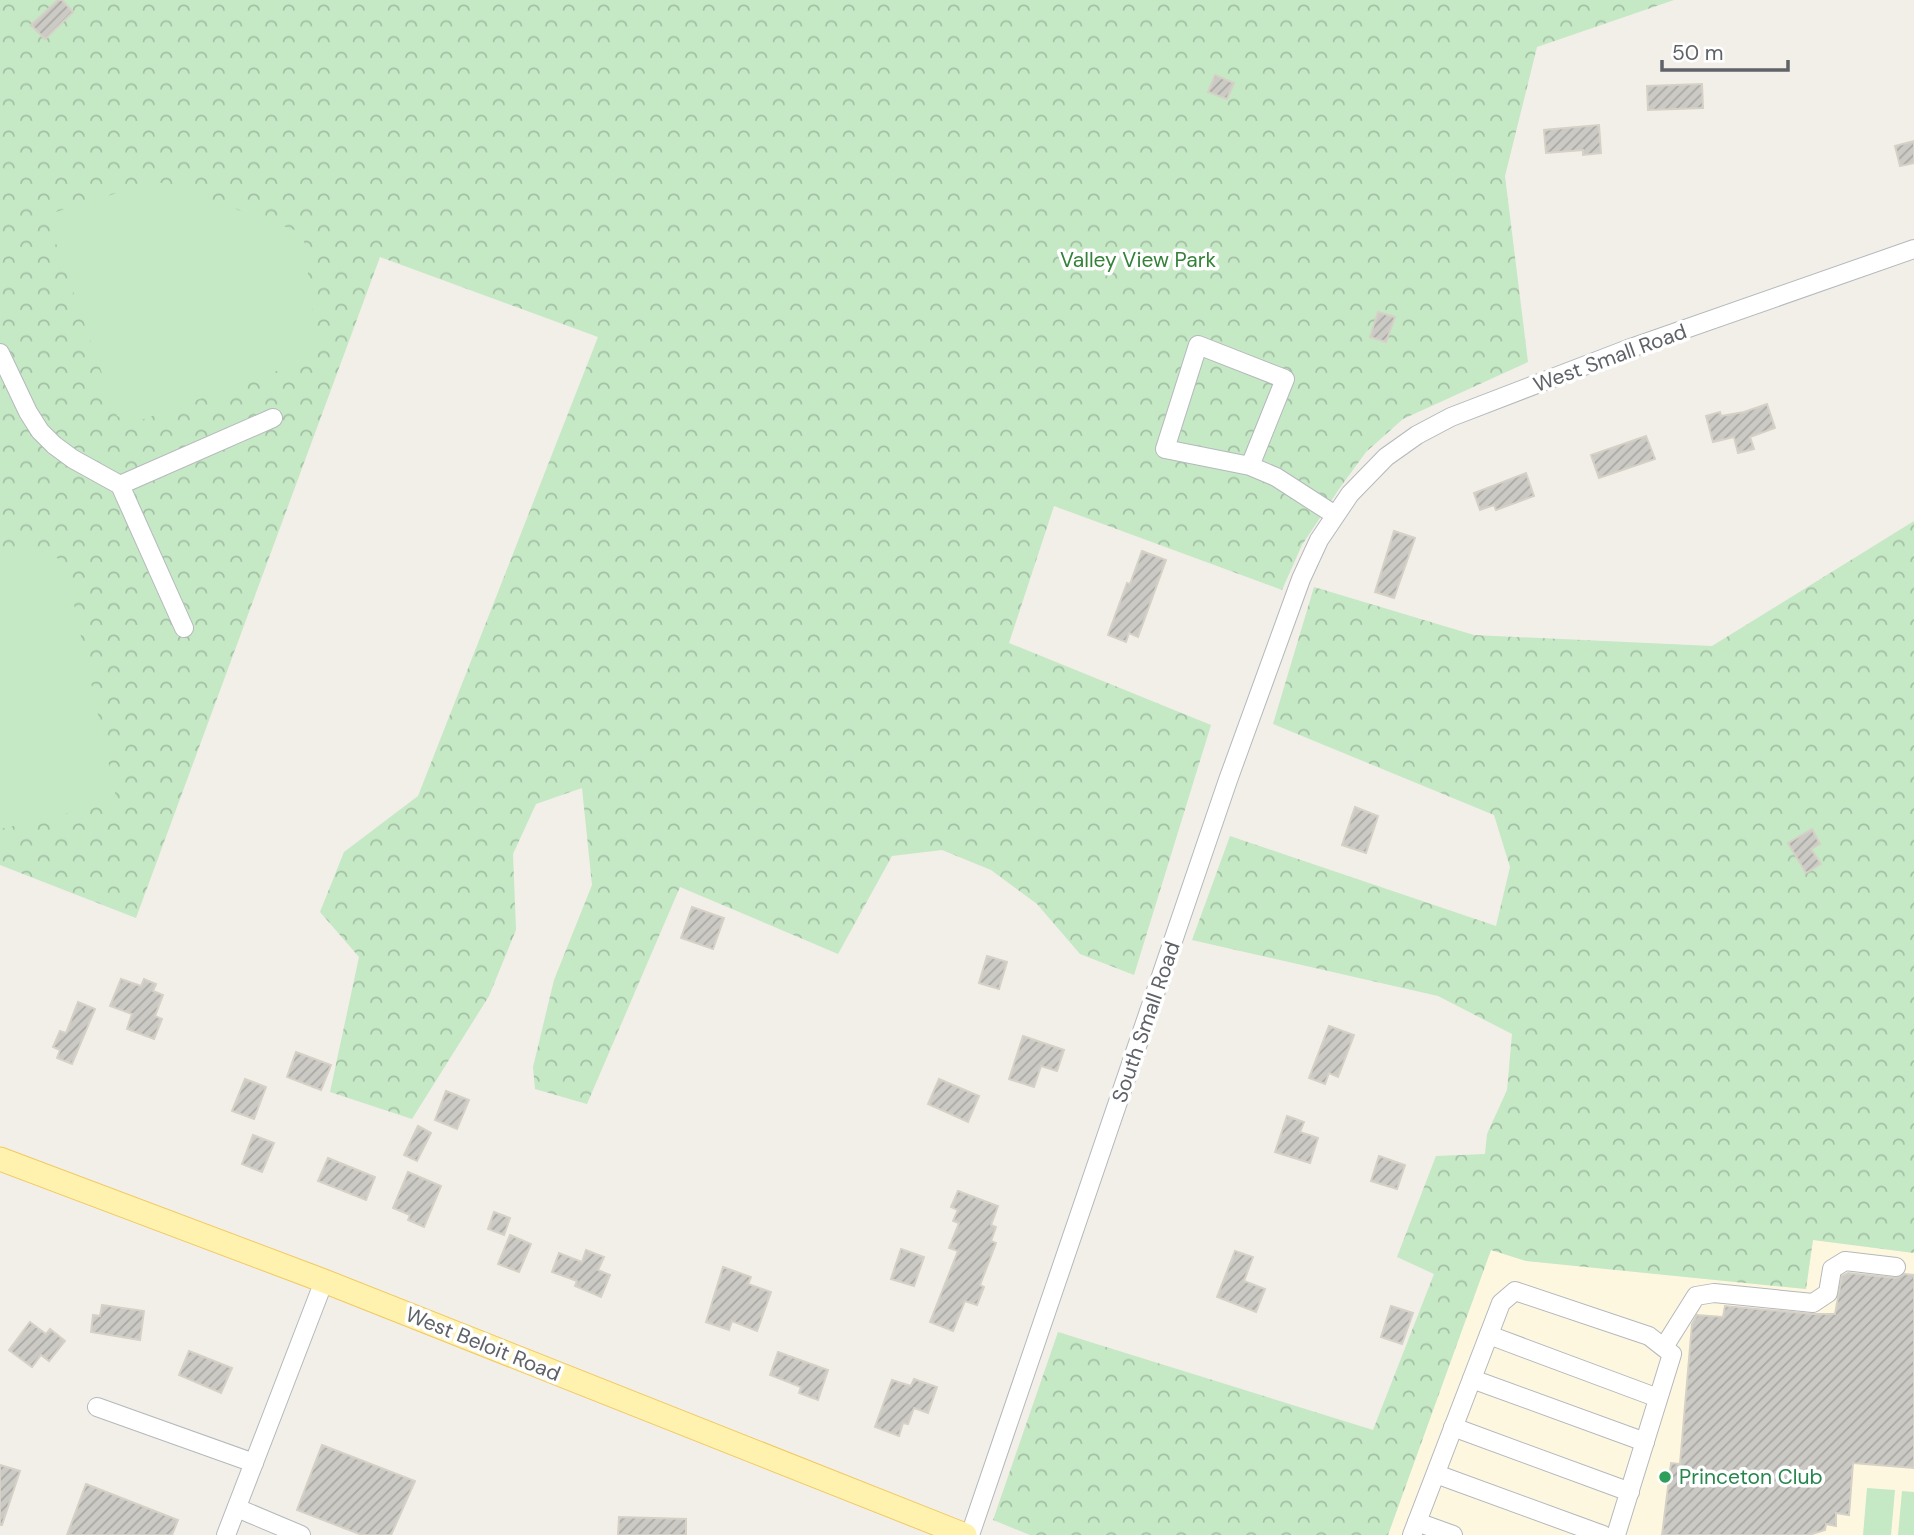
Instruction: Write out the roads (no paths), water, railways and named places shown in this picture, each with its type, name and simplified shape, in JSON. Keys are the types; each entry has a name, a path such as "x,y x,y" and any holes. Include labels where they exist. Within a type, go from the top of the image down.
{"main road":[{"name":"West Beloit Road","path":"0,1159 324,1281 965,1535"}],"street":[{"name":"West Small Road","path":"1335,516 1350,494 1386,457 1417,435 1451,417 1628,349 1914,249"},
{"path":"1250,466 1285,379 1198,345 1165,449 1250,466 1276,477 1335,516"},
{"path":"0,353 40,431 73,459 120,485 184,628"},
{"path":"120,485 272,418"},
{"name":"South Small Road","path":"970,1535 1228,780 1301,579 1319,540 1335,516"},
{"path":"1664,1347 1696,1296 1714,1293 1813,1303 1828,1293 1832,1269 1845,1261 1896,1268"},
{"path":"226,1535 324,1281"},
{"path":"1453,1535 1415,1528 1501,1303 1515,1291 1649,1336 1672,1354 1616,1535"},
{"path":"1489,1335 1658,1398"},
{"path":"1472,1379 1645,1442"},
{"path":"97,1407 254,1463"},
{"path":"1454,1427 1630,1492"},
{"path":"1436,1474 1604,1535"},
{"path":"237,1508 301,1535"}],"place":[{"name":"Princeton Club","path":"1665,1477"}],"park label":[{"name":"Valley View Park","path":"1138,260"}]}
